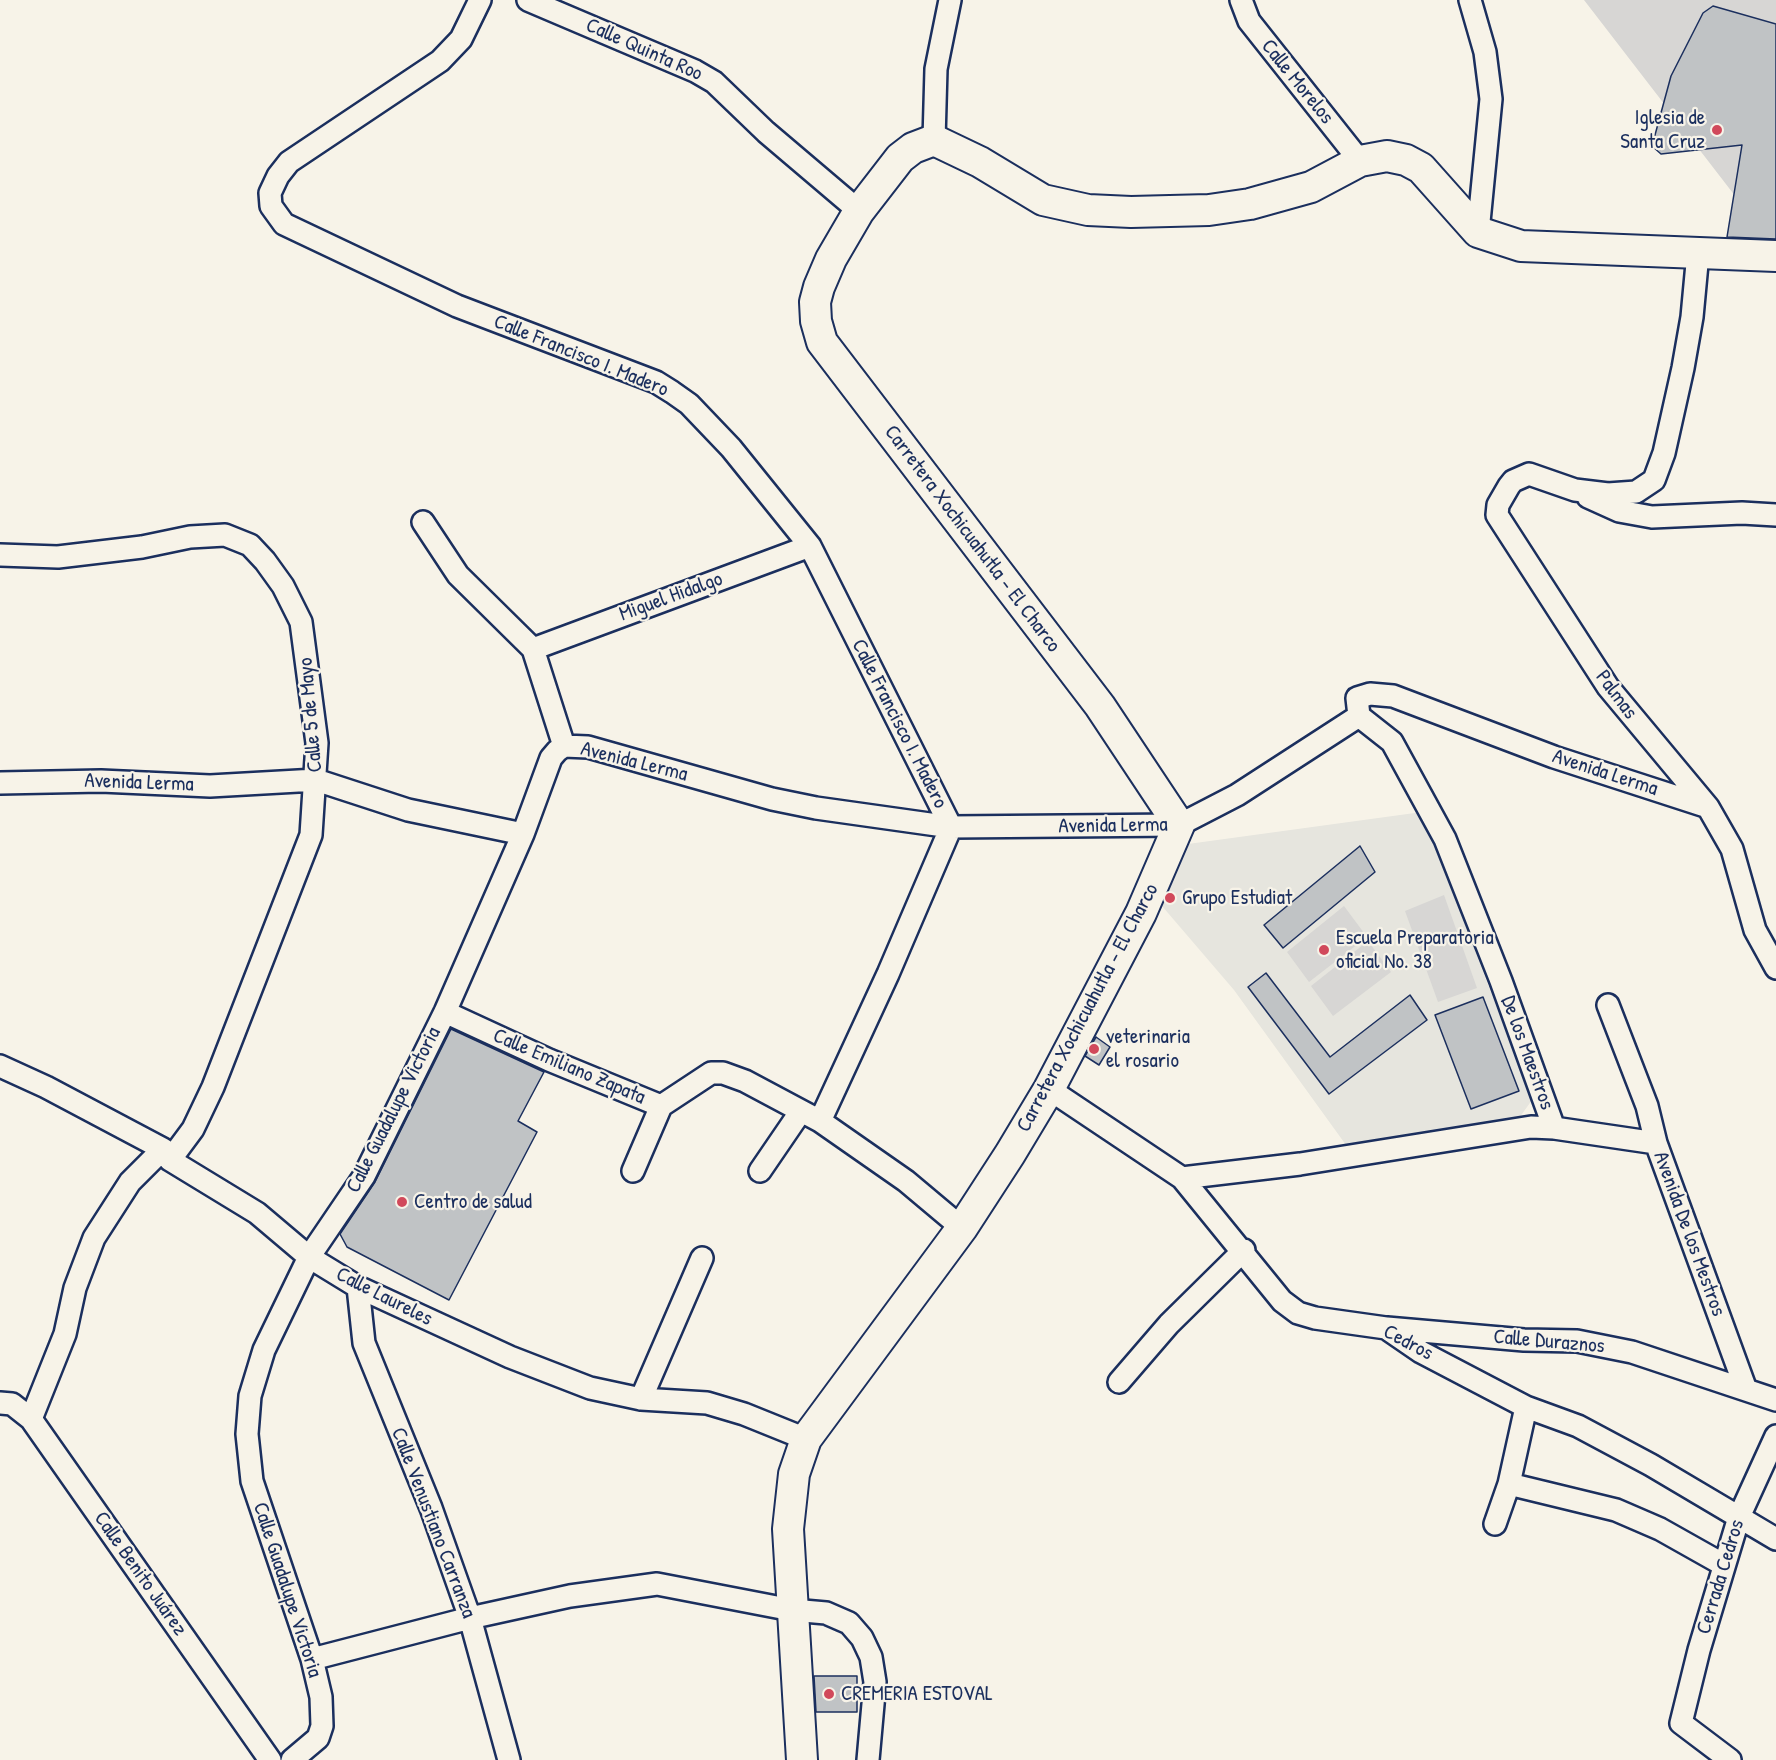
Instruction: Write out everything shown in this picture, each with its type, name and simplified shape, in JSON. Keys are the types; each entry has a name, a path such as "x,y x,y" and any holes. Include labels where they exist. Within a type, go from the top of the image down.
{"main road":[{"name":"Carretera Xochicuahutla - El Charco","path":"802,1760 792,1610 790,1502 794,1474 806,1439 962,1228 1049,1089 1141,913 1179,825 1100,706 822,342 816,321 815,302 831,259 859,211 900,158 913,148 934,140"},
{"path":"934,140 980,162 1043,200 1088,210 1131,212 1209,210 1250,204 1311,187 1360,161 1387,156 1406,160 1421,168 1478,232 1521,246 1776,256"}],"street":[{"name":"Calle Francisco I. Madero","path":"480,0 461,39 441,60 289,162 278,176 270,193 271,206 284,224 458,306 656,382 672,392 689,404 730,448 810,546 951,827 888,974 820,1121"},
{"name":"Calle Quinta Roo","path":"528,0 695,71 714,82 766,132 859,211"},
{"path":"934,140 936,69 950,0"},
{"name":"Calle Morelos","path":"1241,0 1249,21 1360,161"},
{"path":"1470,0 1485,52 1491,99 1478,232"},
{"name":"Palmas","path":"1575,490 1626,494 1650,484 1657,474 1683,368 1692,317 1698,253"},
{"name":"Palmas","path":"1776,515 1742,513 1664,517 1636,515 1619,511 1575,490 1529,474 1513,481 1502,496 1497,515 1608,687 1708,807 1732,849 1755,930 1776,968"},
{"path":"423,522 458,575 533,650 564,746"},
{"name":"Calle 5 de Mayo","path":"0,555 58,557 142,547 190,537 225,535 250,545 283,586 301,622 317,743 311,835 213,1087 193,1129 166,1155 130,1182 94,1238 75,1288 65,1334 31,1419"},
{"name":"Miguel Hidalgo","path":"533,650 810,546"},
{"name":"Avenida Lerma","path":"564,746 588,747 772,799 816,808 951,827 1179,825 1237,795 1359,716 1357,698 1370,694 1393,696 1554,757 1708,807"},
{"name":"De los Maestros","path":"1182,1178 1321,1161 1531,1127 1554,1128 1502,981 1445,839 1392,742 1359,716"},
{"name":"Calle Guadalupe Victoria","path":"292,1760 318,1738 322,1726 321,1697 312,1659 252,1481 247,1434 250,1396 264,1350 309,1257 364,1176 445,1012 523,834 551,758 564,746"},
{"name":"Avenida Lerma","path":"0,783 101,781 210,786 316,780 408,810 523,834"},
{"path":"1608,1005 1647,1106 1656,1143"},
{"name":"Calle Emiliano Zapata","path":"445,1012 549,1060 661,1106 697,1080 711,1073 723,1073 820,1121 906,1181 962,1228"},
{"name":"Calle Laureles","path":"0,1066 46,1087 166,1155 257,1214 309,1257 358,1287 553,1375 590,1388 641,1399 707,1403 744,1414 806,1439"},
{"name":"Cedros","path":"1049,1089 1182,1178 1244,1250 1282,1301 1298,1313 1315,1318 1386,1328 1421,1352 1526,1407 1578,1426 1776,1539"},
{"path":"633,1171 661,1106"},
{"path":"760,1171 801,1110"},
{"name":"Avenida De los Mestros","path":"1554,1128 1656,1143 1745,1387"},
{"path":"1119,1382 1169,1324 1244,1250"},
{"path":"641,1399 702,1258"},
{"name":"Calle Venustiano Carranza","path":"358,1287 364,1343 431,1508 470,1617 509,1760"},
{"name":"Calle Duraznos","path":"1386,1328 1524,1340 1577,1341 1632,1352 1745,1387 1776,1400"},
{"name":"Calle Benito Juárez","path":"0,1403 12,1404 31,1419 270,1760"},
{"path":"1495,1524 1509,1484 1526,1407"},
{"name":"Cerrada Cedros","path":"1730,1760 1681,1723 1739,1517 1776,1436"},
{"path":"1509,1484 1616,1510 1660,1529 1724,1565"},
{"path":"312,1659 470,1617 570,1596 657,1584 792,1610 826,1613 849,1623 862,1638 871,1657 875,1682 868,1760"}],"shaded area":[{"name":"Iglesia de Santa Cruz","path":"1584,0 1776,0 1776,249"},
{"path":"1422,812 1532,1100 1517,1121 1346,1145 1234,990 1162,906 1188,844"},
{"path":"1444,895 1477,988 1438,1002 1405,911"},
{"path":"1344,906 1367,937 1309,982 1287,952"},
{"path":"1368,941 1391,972 1333,1016 1311,986"}],"building":[{"name":"Iglesia de Santa Cruz","path":"1713,6 1776,24 1776,239 1727,237 1742,145 1661,154 1652,146 1671,76 1703,13"},
{"path":"1360,846 1375,872 1283,948 1264,925"},
{"path":"1266,973 1330,1057 1410,995 1427,1020 1329,1094 1248,987"},
{"path":"1483,997 1519,1091 1471,1109 1435,1015"},
{"path":"451,1029 544,1072 518,1121 537,1132 449,1300 347,1247 340,1234 375,1182"},
{"name":"veterinaria el rosario","path":"1096,1037 1110,1047 1099,1065 1085,1056"},
{"name":"CREMERIA ESTOVAL","path":"814,1676 857,1676 857,1712 816,1712"}],"place":[{"name":"Iglesia de Santa Cruz","path":"1717,130"},
{"name":"Grupo Estudiat","path":"1170,898"},
{"name":"Escuela Preparatoria oficial No. 38","path":"1324,950"},
{"name":"veterinaria el rosario","path":"1094,1049"},
{"name":"Centro de salud","path":"402,1202"},
{"name":"CREMERIA ESTOVAL","path":"829,1694"}]}
